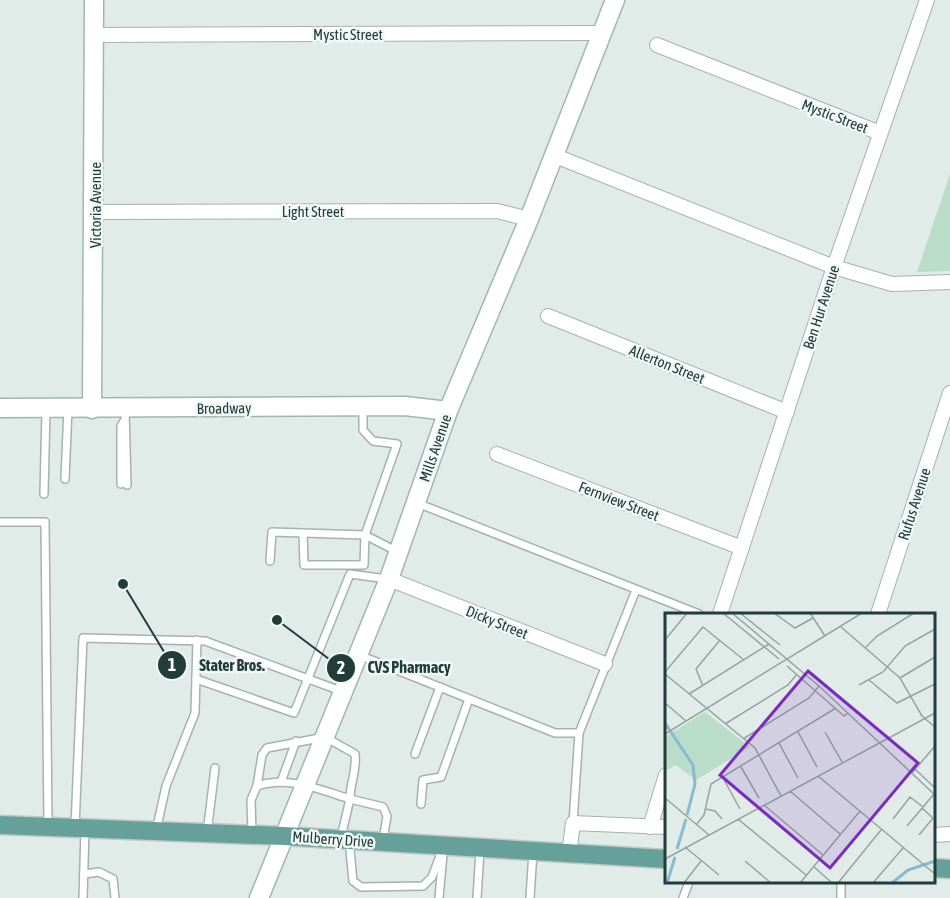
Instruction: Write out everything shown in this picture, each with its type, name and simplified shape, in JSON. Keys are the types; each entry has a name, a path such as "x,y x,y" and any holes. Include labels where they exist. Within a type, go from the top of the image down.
{"main road":[{"name":"Victoria Avenue","path":"93,409 94,0"},
{"name":"Mills Avenue","path":"259,898 389,579 448,411 529,219 615,0"},
{"name":"Broadway","path":"0,408 93,409 124,415 363,406 405,406 448,411"},
{"name":"Mulberry Drive","path":"0,825 284,836 665,858"},
{"path":"935,868 950,869"}],"street":[{"name":"Ben Hur Avenue","path":"721,613 834,267 927,0"},
{"name":"Mystic Street","path":"94,35 602,33"},
{"name":"Mystic Street","path":"657,45 880,133"},
{"path":"553,155 834,267 892,284 950,282"},
{"name":"Light Street","path":"95,212 497,211 529,219"},
{"name":"Allerton Street","path":"548,316 787,412"},
{"name":"Rufus Avenue","path":"879,613 950,393"},
{"name":"Fernview Street","path":"497,454 742,548"},
{"name":"Dicky Street","path":"389,579 604,664"},
{"path":"650,826 665,778"},
{"path":"569,854 573,823 665,828"}],"lane":[{"path":"303,533 304,565 364,564 364,535 398,444 373,441 363,430 363,406"},
{"path":"65,479 68,408"},
{"path":"44,494 46,409"},
{"path":"124,415 127,426 124,485"},
{"path":"416,502 694,613"},
{"path":"0,522 45,522 48,827"},
{"path":"270,561 272,532 364,535 399,552"},
{"path":"196,679 294,713 350,574 389,579"},
{"path":"573,823 579,733 604,664 636,590"},
{"path":"83,898 84,874 80,828 83,638 206,640 344,692"},
{"path":"156,831 166,786 195,713 197,640"},
{"path":"359,655 555,732 579,733"},
{"path":"415,754 440,687"},
{"path":"421,804 423,780 441,777 470,699"},
{"path":"252,835 250,800 257,786 262,755 267,748 325,736 355,754 357,771 350,790 345,840 353,881 361,888 423,886 432,877 444,846"},
{"path":"281,782 296,741"},
{"path":"207,833 215,768"},
{"path":"257,786 269,781 305,785 383,807 387,816 383,842"},
{"path":"439,898 444,846"},
{"path":"477,898 480,848"},
{"path":"530,898 533,851"},
{"path":"84,874 99,872 113,879 115,898"},
{"path":"683,898 689,883"}],"green space":[{"path":"950,174 950,271 917,272"}],"place":[{"name":"Stater Bros.","path":"123,584"},
{"name":"CVS Pharmacy","path":"277,620"}]}
